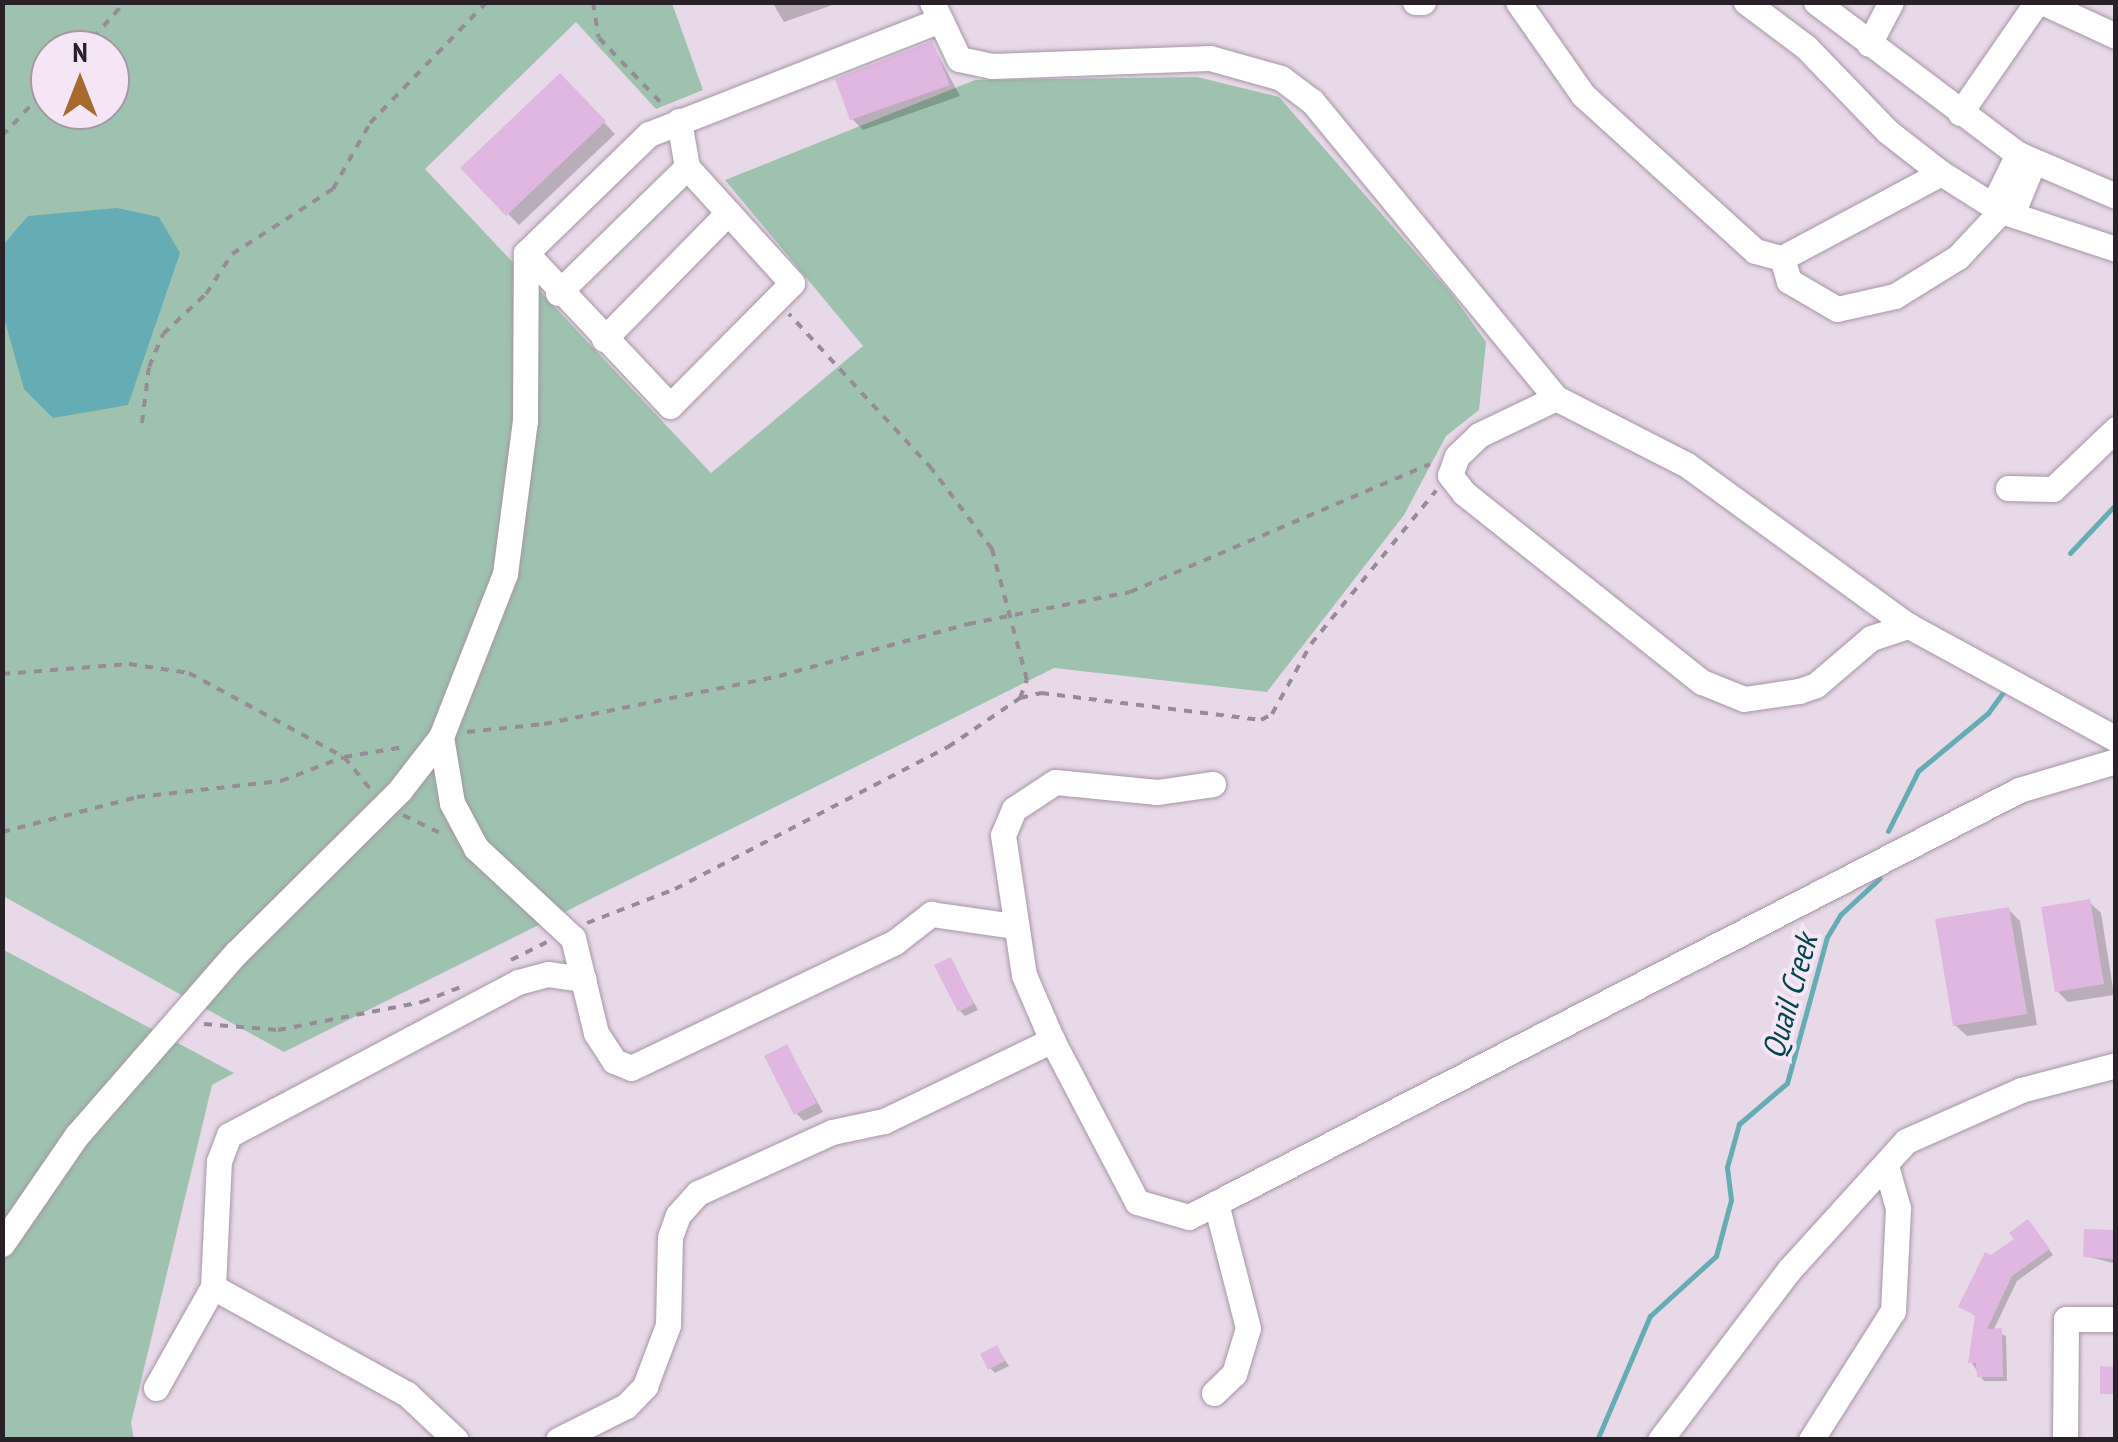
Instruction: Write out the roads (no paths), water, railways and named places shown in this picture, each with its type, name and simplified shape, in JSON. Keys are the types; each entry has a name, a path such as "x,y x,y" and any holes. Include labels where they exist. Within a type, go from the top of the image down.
{"street":[{"path":"1415,2 1423,2"},
{"path":"1518,2 1583,95 1755,251 1782,258 1941,173"},
{"path":"1746,2 1806,48 1888,132 1941,173 2001,211 2116,249"},
{"path":"1816,2 2025,159 2116,196"},
{"path":"1869,44 1891,2"},
{"path":"1960,113 2040,2 2116,36"},
{"path":"2,1244 77,1134 236,953 400,790 441,738 505,574 521,480 526,253 649,134 935,12 959,59 992,66 1210,58 1281,78 1312,101 1556,398 1687,465 1909,626 2116,739"},
{"path":"526,253 558,293 670,406 792,283 687,167 680,121"},
{"path":"2001,211 1998,197 2025,159"},
{"path":"558,293 687,167"},
{"path":"1782,258 1789,281 1837,310 1895,296 1958,257 2001,211"},
{"path":"604,339 728,213"},
{"path":"1556,398 1515,414 1454,465 1464,493 1724,696 1744,699 1816,685 1872,638 1909,626"},
{"path":"2008,488 2053,489 2116,429"},
{"path":"441,738 452,803 476,848 566,931 584,980 596,1032 614,1060 630,1068 895,942 932,914 1013,926"},
{"path":"1213,784 1157,792 1078,780 1036,790 1014,809 1003,835 1013,926 1024,976 1052,1040 1137,1202 1190,1216 2004,797 2116,761"},
{"path":"156,1388 213,1287 219,1160 229,1135 518,982 548,974 584,980"},
{"path":"558,1440 626,1406 645,1386 668,1325 670,1237 678,1216 698,1193 832,1132 884,1121 1052,1040"},
{"path":"1660,1440 1789,1270 1906,1142 2021,1090 2116,1065"},
{"path":"1811,1440 1893,1311 1898,1208 1886,1166"},
{"path":"1214,1393 1234,1374 1248,1328 1216,1203"},
{"path":"213,1287 407,1394 456,1440"},
{"path":"2065,1440 2066,1318 2116,1319"}],"water":[{"path":"117,208 159,217 180,253 128,405 53,418 24,389 3,314 3,245 28,216"}],"waterway":[{"name":"Quail Creek","path":"2070,553 2116,504"},
{"name":"Quail Creek","path":"1888,831 1918,771 1988,713 2006,688"},
{"name":"Quail Creek","path":"1597,1440 1650,1316 1716,1256 1731,1200 1727,1167 1739,1124 1787,1083 1827,937 1840,915 1880,878"}]}
